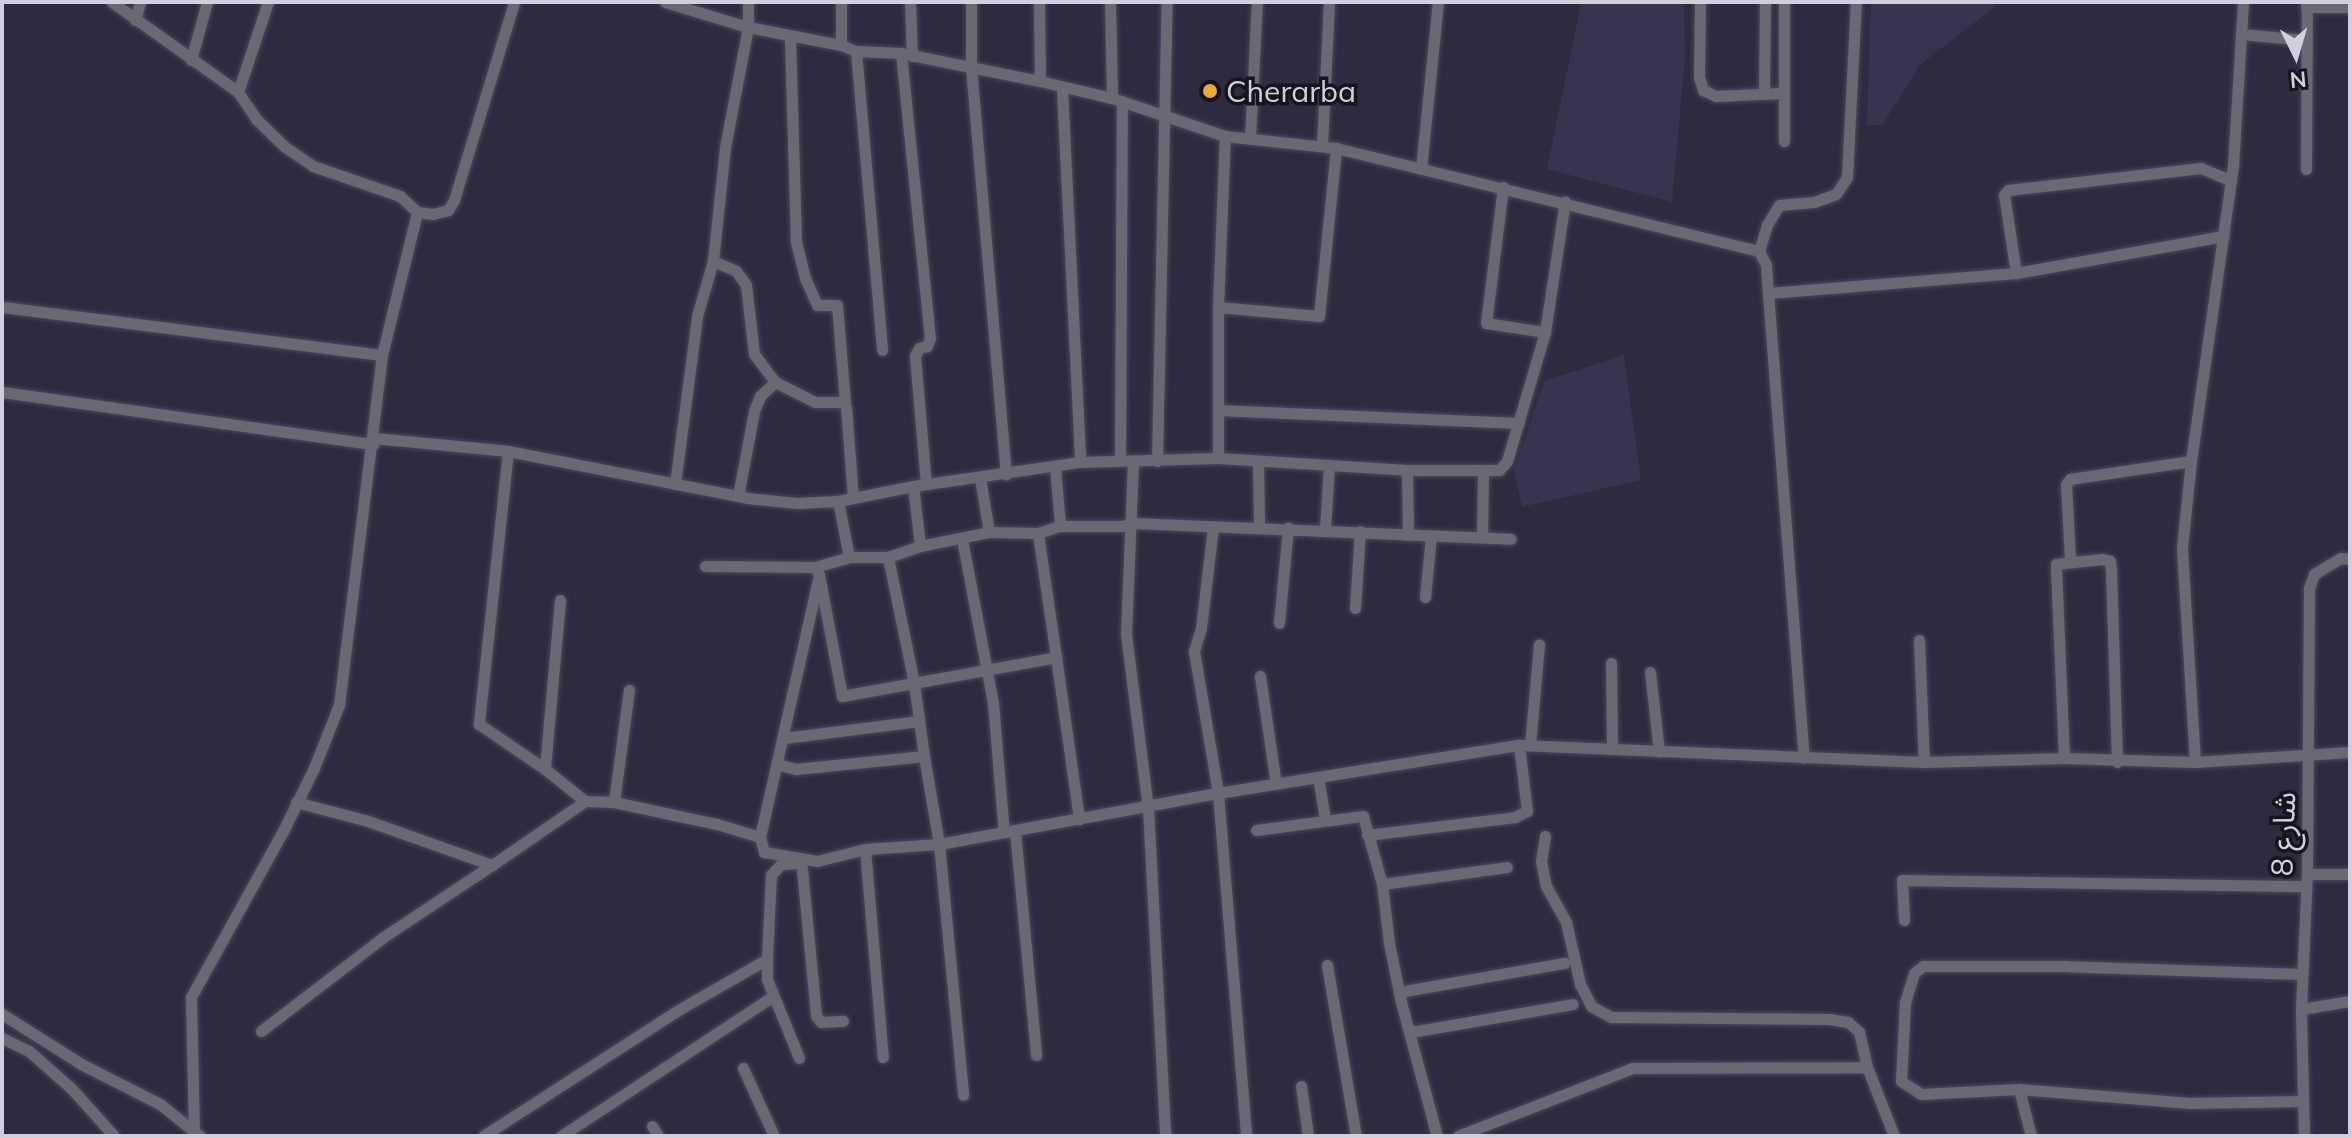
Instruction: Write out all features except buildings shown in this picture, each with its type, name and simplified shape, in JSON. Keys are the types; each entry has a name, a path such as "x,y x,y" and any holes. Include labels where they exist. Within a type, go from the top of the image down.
{"street":[{"path":"112,2 238,92 256,119 285,147 313,166 400,196 417,212 433,214 448,210 454,200 514,2"},
{"path":"135,20 140,2"},
{"path":"191,60 207,2"},
{"path":"238,92 268,2"},
{"path":"665,2 748,27 841,45 856,51 906,54 1040,81 1062,89 1117,100 1225,136 1336,148 1759,251"},
{"path":"675,484 697,316 713,261 725,148 748,27 748,2"},
{"path":"841,2 841,45"},
{"path":"910,2 906,54 930,338 927,346 915,356 920,546"},
{"path":"971,2 971,67 1006,474"},
{"path":"1039,2 1040,81"},
{"path":"1110,2 1117,100 1120,460"},
{"path":"1157,461 1162,114 1167,2"},
{"path":"1250,138 1257,2"},
{"path":"1322,145 1329,2"},
{"path":"1421,169 1438,2"},
{"path":"1700,2 1699,77 1703,90 1716,96 1782,93"},
{"path":"1764,94 1765,2"},
{"path":"1784,2 1784,141"},
{"path":"1804,758 1766,265 1759,251 1767,225 1779,205 1814,202 1836,194 1847,177 1856,2"},
{"path":"2195,762 2182,548 2191,461 2231,181 2243,2"},
{"path":"2306,169 2307,4 2350,7"},
{"path":"2241,34 2306,40"},
{"path":"713,261 736,271 746,285 754,354 775,382 815,402 845,402 837,305 817,305 805,278 796,241 790,37"},
{"path":"856,51 882,350"},
{"path":"1062,89 1080,462"},
{"path":"1218,458 1218,307 1225,136"},
{"path":"1218,307 1319,316 1336,148"},
{"path":"2016,273 2004,195 2008,190 2201,168 2231,181"},
{"path":"1503,187 1486,323 1545,332"},
{"path":"2,392 373,441 508,451 738,496 797,503 838,501 919,485 1080,462 1120,460 1218,458 1483,472 1499,470 1507,461 1519,423 1545,332 1565,202"},
{"path":"197,1133 191,997 314,768 339,705 382,355 417,212"},
{"path":"1768,293 2016,273 2224,236"},
{"path":"2,307 382,355"},
{"path":"738,496 754,411 760,396 775,382"},
{"path":"846,407 853,498"},
{"path":"1218,410 1519,423"},
{"path":"508,451 479,724 585,801"},
{"path":"1133,461 1126,634 1148,807 1165,1136"},
{"path":"1258,461 1259,526"},
{"path":"2070,560 2066,484 2070,479 2191,461"},
{"path":"1055,466 1060,526"},
{"path":"1325,528 1329,466"},
{"path":"1407,470 1408,535"},
{"path":"1482,537 1483,472"},
{"path":"980,478 989,532"},
{"path":"838,501 849,557"},
{"path":"705,566 817,571 849,557 888,557 920,546 989,532 1038,533 1060,526 1122,526 1132,523 1325,528 1511,539"},
{"path":"1213,527 1201,628 1194,651 1218,793 1246,1136"},
{"path":"1279,623 1288,527"},
{"path":"1355,608 1360,531"},
{"path":"1038,533 1079,819"},
{"path":"1425,597 1431,536"},
{"path":"962,539 993,703 1036,1055"},
{"path":"888,557 914,683 939,844 963,1095"},
{"name":"شارع 8","path":"2304,1136 2301,974 2310,755 2309,588 2314,574 2341,558 2350,559"},
{"path":"2064,758 2056,564 2070,560 2110,561 2117,762"},
{"path":"817,571 842,696 1056,657"},
{"path":"801,861 764,852 760,837 784,738 817,571"},
{"path":"545,769 560,600"},
{"path":"1919,640 1924,762"},
{"path":"1367,835 1515,817 1527,811 1524,745 1539,644"},
{"path":"1611,663 1612,749"},
{"path":"1650,672 1659,751"},
{"path":"1260,676 1276,784"},
{"path":"614,802 629,690"},
{"path":"784,738 919,721"},
{"path":"799,1058 767,979 771,875 781,864 817,861 865,849 939,844 1218,793 1524,745 1924,762 2064,758 2195,762 2350,752"},
{"path":"777,764 811,768 924,756"},
{"path":"1318,777 1325,819"},
{"path":"261,1031 382,938 585,801 614,802 717,824 760,837"},
{"path":"296,802 368,821 492,865"},
{"path":"1256,830 1363,816 1382,884 1399,992 1437,1136"},
{"path":"1545,836 1541,861 1546,886 1566,922 1580,984 1591,1006 1611,1017 1829,1019 1848,1022 1859,1032 1867,1067 1894,1136"},
{"path":"865,849 883,1057"},
{"path":"801,861 816,1016 821,1022 843,1021"},
{"path":"1382,884 1507,867"},
{"path":"1904,920 1902,880 2306,880 2350,874"},
{"path":"483,1136 680,1009 767,959"},
{"path":"1399,992 1564,963"},
{"path":"1327,965 1356,1136"},
{"path":"2301,974 1923,966 1914,973 1905,1002 1901,1081 1921,1094 2019,1089 2189,1103 2302,1101"},
{"path":"561,1136 773,996"},
{"path":"2301,1009 2350,1001"},
{"path":"1411,1032 1573,1004"},
{"path":"2,1014 81,1064 160,1104 197,1133"},
{"path":"2,1038 29,1051 71,1088 114,1136"},
{"path":"1458,1136 1632,1068 1867,1067"},
{"path":"743,1068 774,1136"},
{"path":"1301,1086 1308,1136"},
{"path":"2019,1089 2031,1136"}],"shaded area":[{"path":"1581,2 1684,2 1685,58 1672,202 1547,169"},
{"path":"1871,2 1996,2 1995,7 1921,64 1882,125 1867,125"},
{"path":"1624,355 1641,480 1522,507 1514,470 1544,381"}],"place":[{"name":"Cherarba","path":"1210,91"}]}
